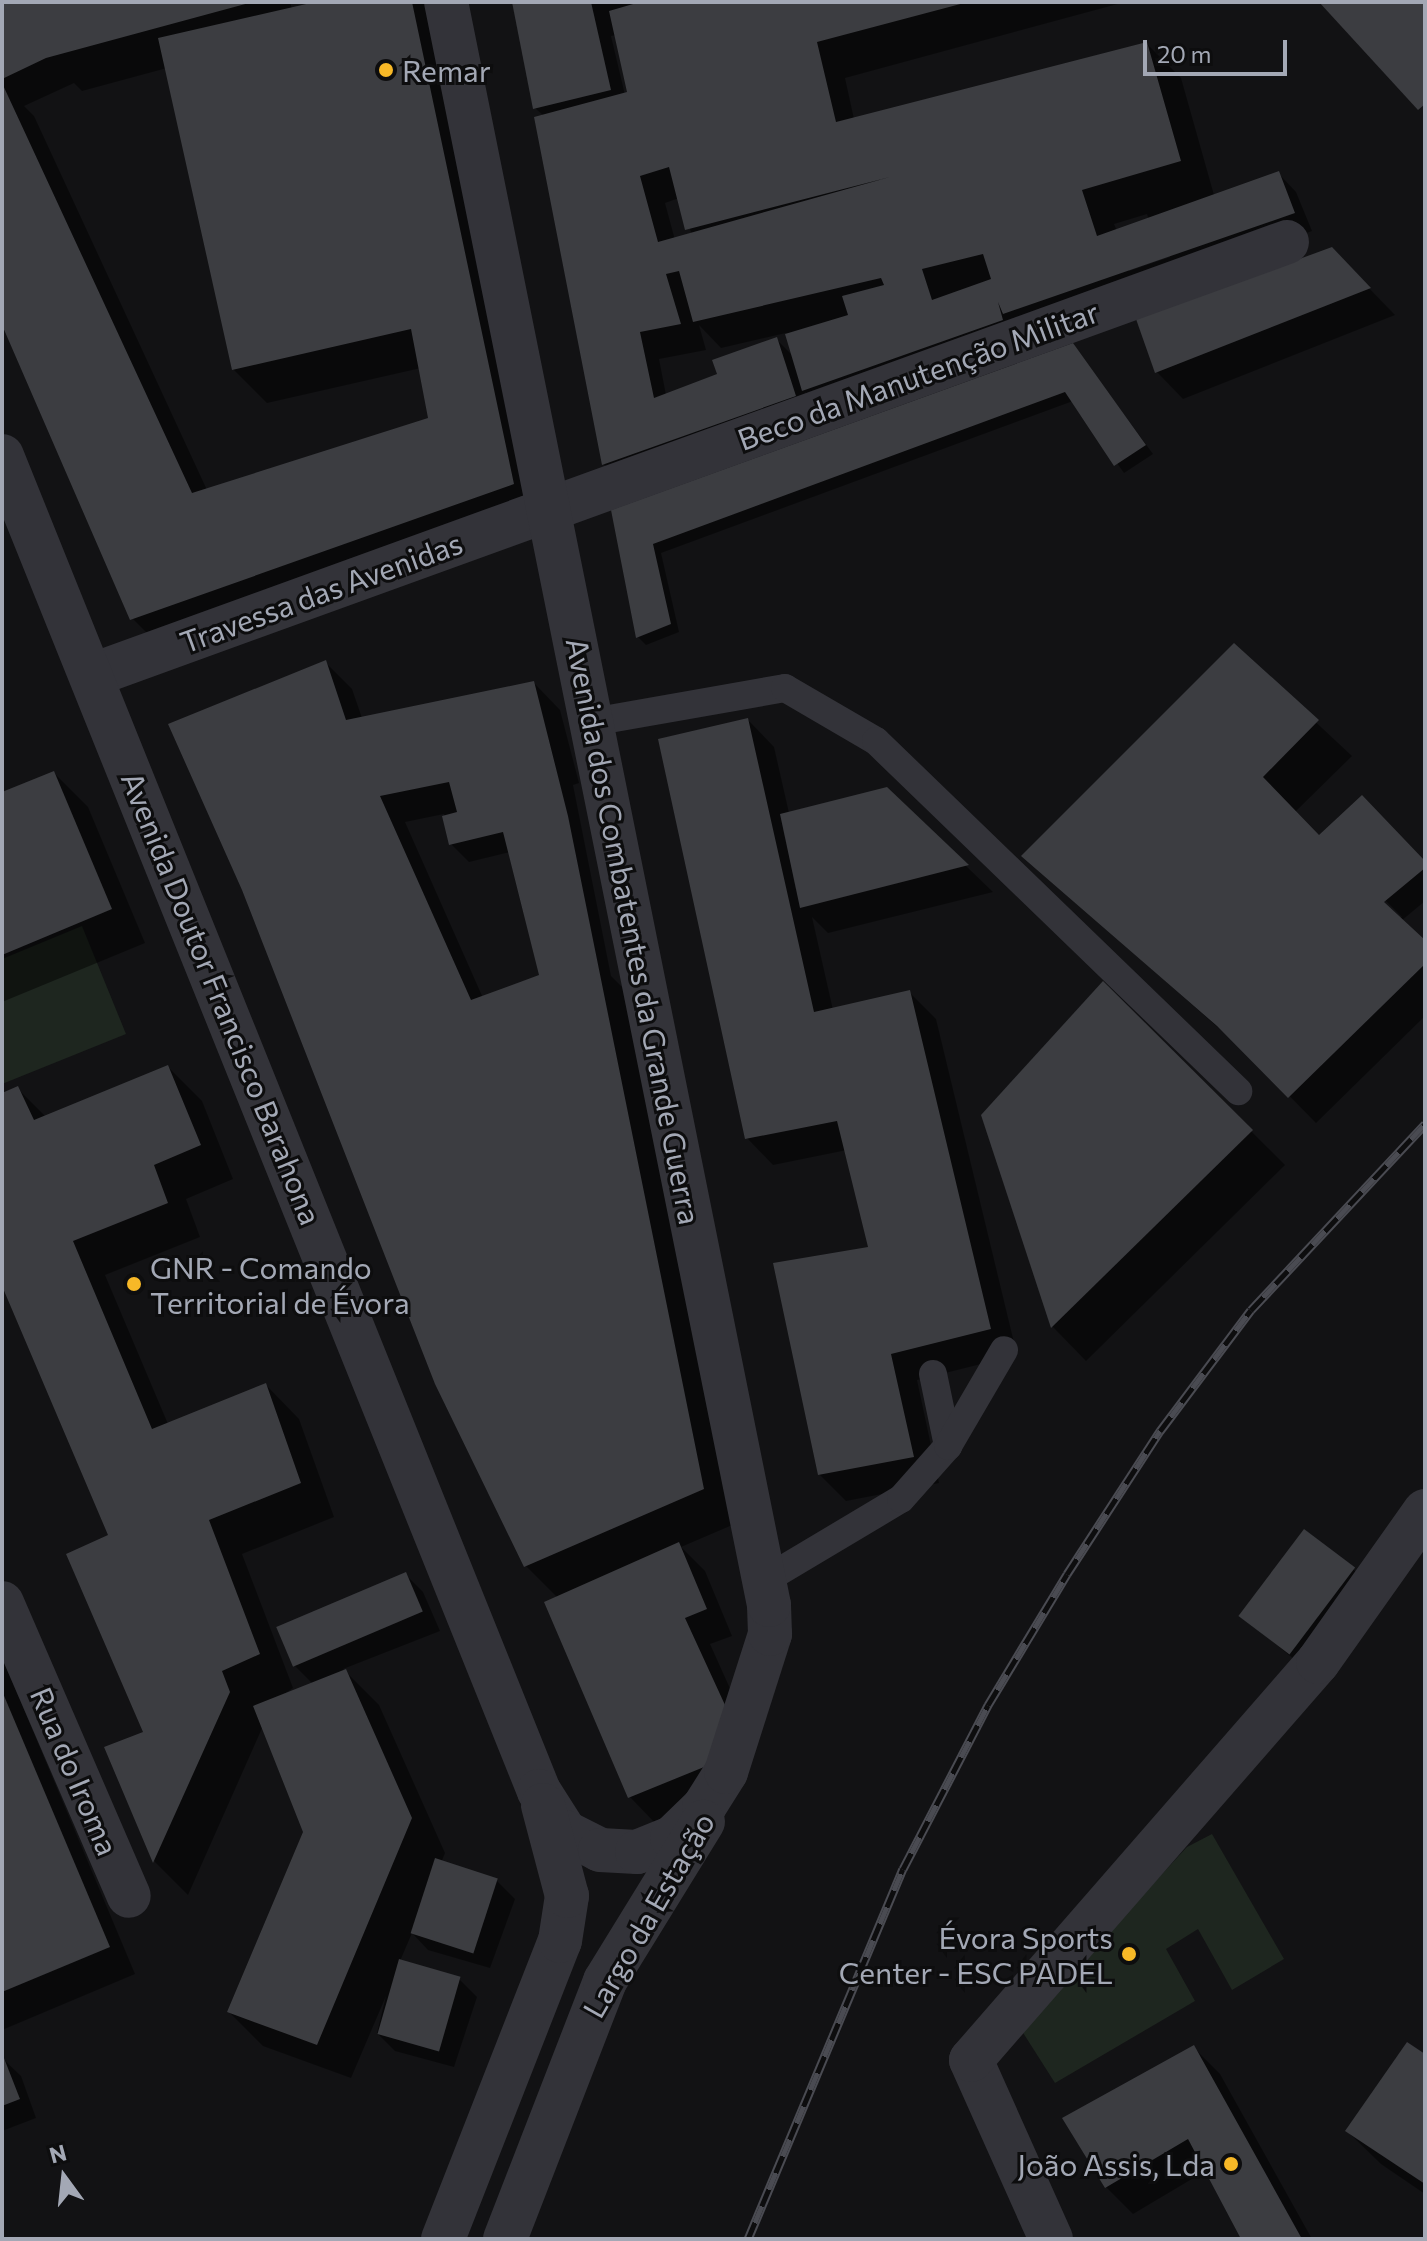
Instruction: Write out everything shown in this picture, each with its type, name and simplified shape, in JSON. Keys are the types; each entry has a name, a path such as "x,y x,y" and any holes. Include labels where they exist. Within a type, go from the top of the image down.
{"street":[{"name":"Avenida dos Combatentes da Grande Guerra","path":"446,2 765,1580 770,1634 726,1772 704,1807 672,1838"},
{"name":"Beco da Manutenção Militar","path":"549,508 1287,242"},
{"name":"Avenida Doutor Francisco Barahona","path":"2,456 93,675 539,1791 565,1832 600,1850 637,1852 672,1838"},
{"name":"Travessa das Avenidas","path":"93,675 549,508"},
{"path":"1051,2239 971,2060 1318,1662 1425,1511"},
{"name":"Rua do Iroma","path":"2,1603 129,1896"},
{"name":"Largo da Estação","path":"505,2239 599,1993 705,1819 726,1772"},
{"name":"Largo da Estação","path":"443,2239 560,1941 567,1896 539,1791"}],"lane":[{"path":"592,722 785,688 876,741 1238,1091"},
{"path":"765,1580 901,1499 948,1446 1004,1350"},
{"path":"933,1374 948,1446"}],"shaded area":[{"path":"82,926 126,1034 2,1084 2,959"},
{"name":"Évora Sports Center - ESC PADEL","path":"1212,1834 1284,1959 1232,1990 1198,1929 1166,1949 1195,2001 1055,2083 1020,2028 1187,1847"}],"building":[{"path":"2,2 249,3 46,58 2,79"},
{"path":"315,2 412,2 514,484 130,620 2,325 2,83 192,493 428,418 411,329 232,370 158,38"},
{"path":"512,2 591,2 611,90 533,109"},
{"path":"640,2 968,2 817,42 836,122 1147,42 1181,161 1082,190 1097,236 1279,171 1295,213 1003,314 998,302 1003,320 802,391 785,334 848,315 842,296 884,285 881,278 693,322 679,271 666,274 681,324 640,332 654,398 717,374 712,360 777,337 796,396 602,465 534,117 627,92 609,11","holes":["669,167 685,230 890,177 658,242 640,176","983,254 991,279 932,300 922,269"]},
{"path":"1319,2 1425,2 1425,104 1418,110"},
{"path":"1332,247 1371,288 1155,373 1136,319"},
{"path":"1073,343 1146,445 1114,466 1065,392 653,544 671,624 636,638 611,510"},
{"path":"1234,643 1319,720 1263,777 1319,835 1362,795 1425,861 1425,868 1384,902 1425,940 1425,964 1288,1098 1217,1026 1021,856"},
{"path":"326,660 346,720 534,681 568,816 704,1489 524,1567 435,1384 242,890 168,724","holes":["449,782 457,812 442,816 449,845 503,832 539,975 471,1000 380,796"]},
{"path":"748,718 814,1012 910,990 991,1329 891,1354 914,1457 818,1475 773,1263 868,1247 837,1121 745,1139 658,739"},
{"path":"54,771 112,909 2,955 2,792"},
{"path":"887,787 969,865 800,908 780,814"},
{"path":"1103,981 1253,1130 1051,1328 981,1115"},
{"path":"168,1065 201,1145 154,1165 168,1203 73,1241 152,1429 266,1383 301,1483 209,1520 260,1654 222,1671 230,1692 153,1863 104,1747 143,1732 66,1554 108,1535 2,1286 2,1093 18,1086 34,1120"},
{"path":"1304,1529 1355,1568 1290,1655 1238,1616"},
{"path":"679,1542 707,1609 685,1618 725,1705 709,1765 628,1798 544,1602"},
{"path":"406,1572 423,1612 293,1667 276,1627"},
{"path":"346,1669 412,1818 317,2045 227,2012 303,1832 253,1706"},
{"path":"2,1691 110,1947 2,1992"},
{"path":"435,1858 498,1878 473,1954 411,1933"},
{"path":"399,1959 461,1977 439,2052 378,2034"},
{"path":"1407,2042 1425,2054 1425,2184 1345,2131"},
{"name":"João Assis, Lda","path":"1194,2045 1302,2239 1241,2239 1188,2139 1105,2188 1062,2118"},
{"path":"2,2053 20,2099 2,2106"}],"railway":[{"path":"748,2239 903,1869 988,1705 1067,1574 1160,1431 1251,1310 1425,1124"}],"place":[{"name":"Remar","path":"386,70"},
{"name":"GNR - Comando Territorial de Évora","path":"134,1284"},
{"name":"Évora Sports Center - ESC PADEL","path":"1129,1954"},
{"name":"João Assis, Lda","path":"1231,2164"}]}
